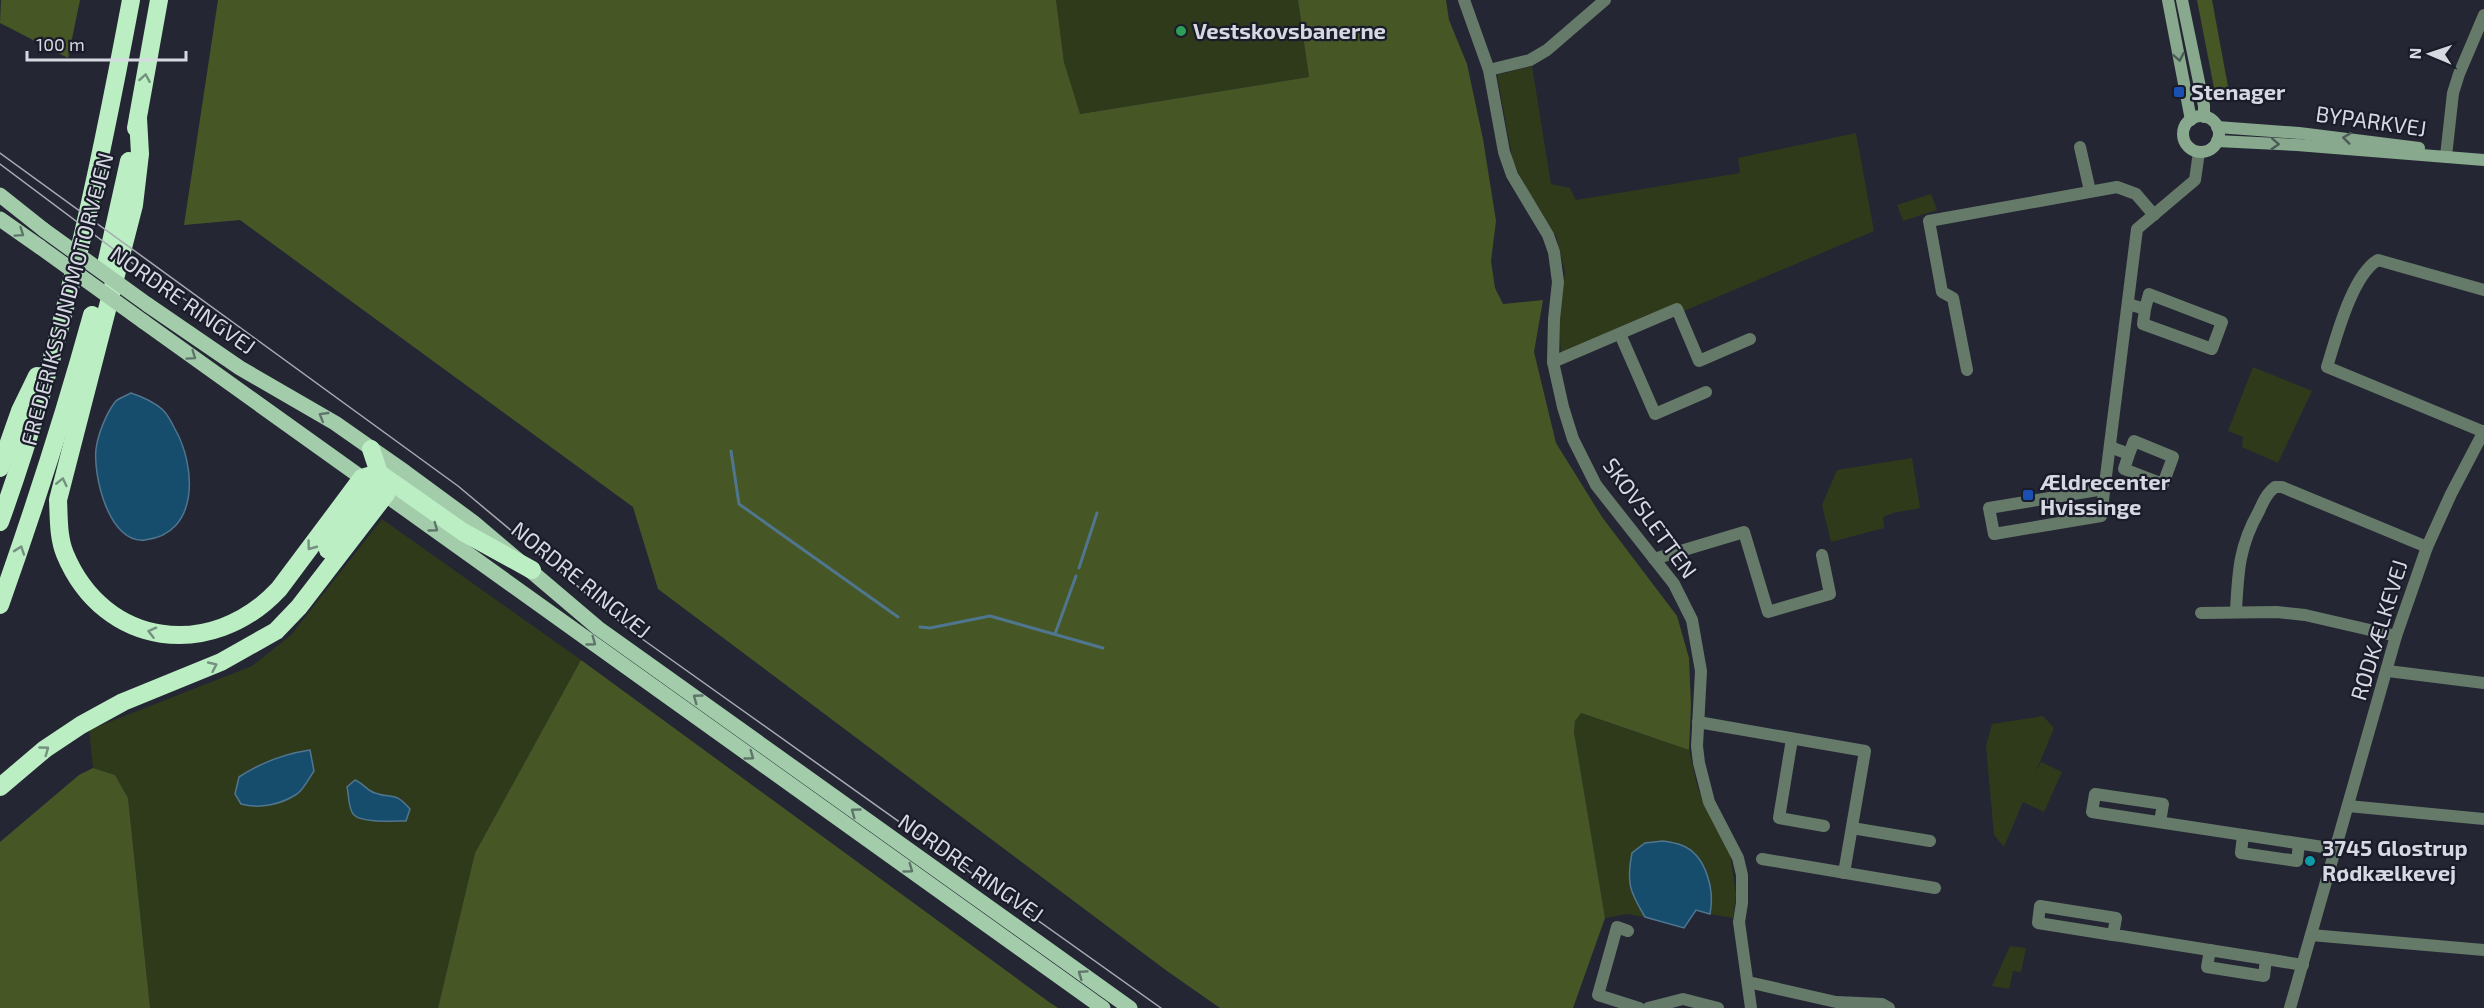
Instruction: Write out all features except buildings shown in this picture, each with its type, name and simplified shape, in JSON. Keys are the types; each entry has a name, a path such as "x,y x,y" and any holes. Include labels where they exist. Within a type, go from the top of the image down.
{"highway":[{"name":"FREDERIKSSUNDMOTORVEJEN","path":"0,522 58,334 110,114 131,0"},
{"name":"FREDERIKSSUNDMOTORVEJEN","path":"0,605 33,513 71,392 108,254 138,118 159,0"},
{"path":"138,118 140,154 134,205 58,500 59,528 64,553 79,582 99,605 117,619 138,628 160,634 184,636 228,625 251,615 279,589 375,483"},
{"path":"0,468 20,411 58,334"},
{"path":"0,787 45,749 81,725 123,702 200,672 241,651 294,596 375,483 371,449"},
{"path":"375,483 532,570"}],"main road":[{"name":"NORDRE RINGVEJ","path":"0,195 44,230 148,305 240,368 335,423 473,522 598,628 1130,1008"},
{"name":"NORDRE RINGVEJ","path":"0,219 375,483 1104,1008"}],"street":[{"name":"SKOVSLETTEN","path":"1464,0 1489,70 1504,152 1512,175 1548,235 1554,252 1558,282 1553,362 1563,407 1583,461 1606,500 1674,584 1692,620 1701,671 1697,746 1703,783 1709,802 1738,858 1743,888 1739,922 1751,1008"},
{"path":"1489,70 1530,60 1547,50 1605,0"},
{"path":"2168,0 2191,120"},
{"path":"2182,0 2204,106 2204,117"},
{"path":"2446,156 2453,93 2458,74 2484,17"},
{"path":"2204,117 2217,127 2217,141 2210,149 2199,152 2189,147 2183,137 2186,125 2191,120 2204,117"},
{"name":"BYPARKVEJ","path":"2217,127 2299,133 2394,144 2434,151 2446,156"},
{"name":"BYPARKVEJ","path":"2217,141 2484,160"},
{"path":"2080,147 2090,191"},
{"path":"2104,489 1989,508 1994,534 2101,516 2138,230 2195,180 2199,152"},
{"path":"1967,370 1953,298 1942,292 1929,222 2117,187 2136,194 2154,215"},
{"path":"2484,290 2378,260 2368,266 2344,313 2327,367 2484,432"},
{"path":"2149,294 2222,322 2212,349 2143,324 2145,309 2149,294"},
{"path":"2128,304 2145,309"},
{"path":"1553,362 1677,309 1699,361 1750,339"},
{"path":"1620,333 1655,414 1706,392"},
{"name":"RØDKÆLKEVEJ","path":"2290,1008 2388,671 2396,636 2427,547 2451,494 2484,432"},
{"path":"2110,447 2129,454"},
{"path":"2236,611 2238,571 2247,532 2268,493 2274,487 2282,487 2427,547"},
{"path":"1654,559 1744,532 1768,612 1830,594 1822,555"},
{"path":"2201,613 2236,611 2305,615 2396,636"},
{"path":"2388,671 2484,683"},
{"path":"1698,722 1865,751 1844,873"},
{"path":"1792,739 1779,819 1824,826"},
{"path":"2160,822 2163,804 2095,794 2092,812 2336,849"},
{"path":"2348,806 2484,819"},
{"path":"1852,828 1930,841"},
{"path":"2243,835 2241,852 2252,854 2297,861 2299,844"},
{"path":"1762,859 1935,888"},
{"path":"2113,935 2116,918 2040,906 2038,923 2113,935 2210,950 2303,965"},
{"path":"1628,931 1617,927 1598,995 1639,1008"},
{"path":"2311,935 2484,950"},
{"path":"1748,982 1842,1005 1882,1004 1889,1008"},
{"path":"1648,1008 1683,999 1718,1008"}],"green space":[{"path":"1,0 80,0 68,58 0,23"},
{"path":"218,0 1056,0 1064,62 1080,114 1309,77 1298,0 1446,0 1449,20 1467,64 1483,139 1496,221 1491,261 1495,288 1503,304 1543,300 1534,352 1556,443 1602,517 1677,616 1689,658 1691,705 1689,750 1581,713 1575,721 1574,732 1605,918 1573,1008 1220,1008 1167,971 658,589 633,507 240,220 184,225"},
{"name":"Vestskovsbanerne","path":"1056,0 1298,0 1309,77 1079,114 1064,62"},
{"path":"2197,0 2212,0 2229,92 2215,93"},
{"path":"1532,66 1551,184 1570,188 1576,200 1740,173 1738,158 1856,133 1874,231 1684,311 1679,304 1561,354 1559,321 1565,272 1556,236 1528,193 1513,162 1497,75"},
{"path":"1931,194 1937,210 1903,221 1897,205"},
{"path":"2253,367 2312,391 2278,463 2242,447 2243,437 2228,431"},
{"path":"1912,458 1920,508 1883,517 1884,528 1831,542 1822,505 1837,470"},
{"path":"382,519 581,660 475,853 438,1008 150,1008 128,798 115,775 93,768 89,730 252,666 291,635"},
{"path":"581,660 1058,1008 438,1008 475,853"},
{"path":"1580,713 1689,750 1698,789 1730,854 1736,895 1733,918 1710,914 1712,903 1707,873 1645,843 1632,853 1629,872 1633,894 1645,917 1627,914 1605,918 1574,732 1575,721"},
{"path":"2043,716 2054,728 2035,774 2041,762 2062,772 2044,812 2023,802 2004,847 1994,835 1986,746 1992,724"},
{"path":"93,768 115,775 128,798 150,1008 0,1008 0,842 79,775"},
{"path":"2010,946 2026,948 2021,972 2013,971 2009,989 1992,986"}],"water":[{"path":"131,393 155,404 168,417 182,444 189,479 184,512 176,525 163,535 145,540 132,538 113,520 106,506 97,475 96,449 103,424 116,401"},
{"path":"310,750 314,771 297,794 269,805 241,804 235,794 239,777 273,759"},
{"path":"355,780 372,792 400,799 410,809 406,821 371,820 354,815 347,787"},
{"path":"1663,841 1679,844 1697,856 1710,884 1710,914 1696,910 1684,928 1645,917 1631,887 1629,872 1632,853 1645,843"}],"waterway":[{"path":"731,451 739,504 898,617"},
{"path":"1079,568 1097,513"},
{"path":"1055,634 1076,576"},
{"path":"920,627 930,628 990,616 1103,648"}],"tram line":[{"path":"0,153 458,486 631,631 1161,1008"},
{"path":"0,164 144,272 226,327"}],"place":[{"name":"Vestskovsbanerne","path":"1181,31"},
{"name":"Stenager","path":"2179,92"},
{"name":"Ældrecenter Hvissinge","path":"2028,495"},
{"name":"3745 Glostrup Rødkælkevej","path":"2310,861"}]}
